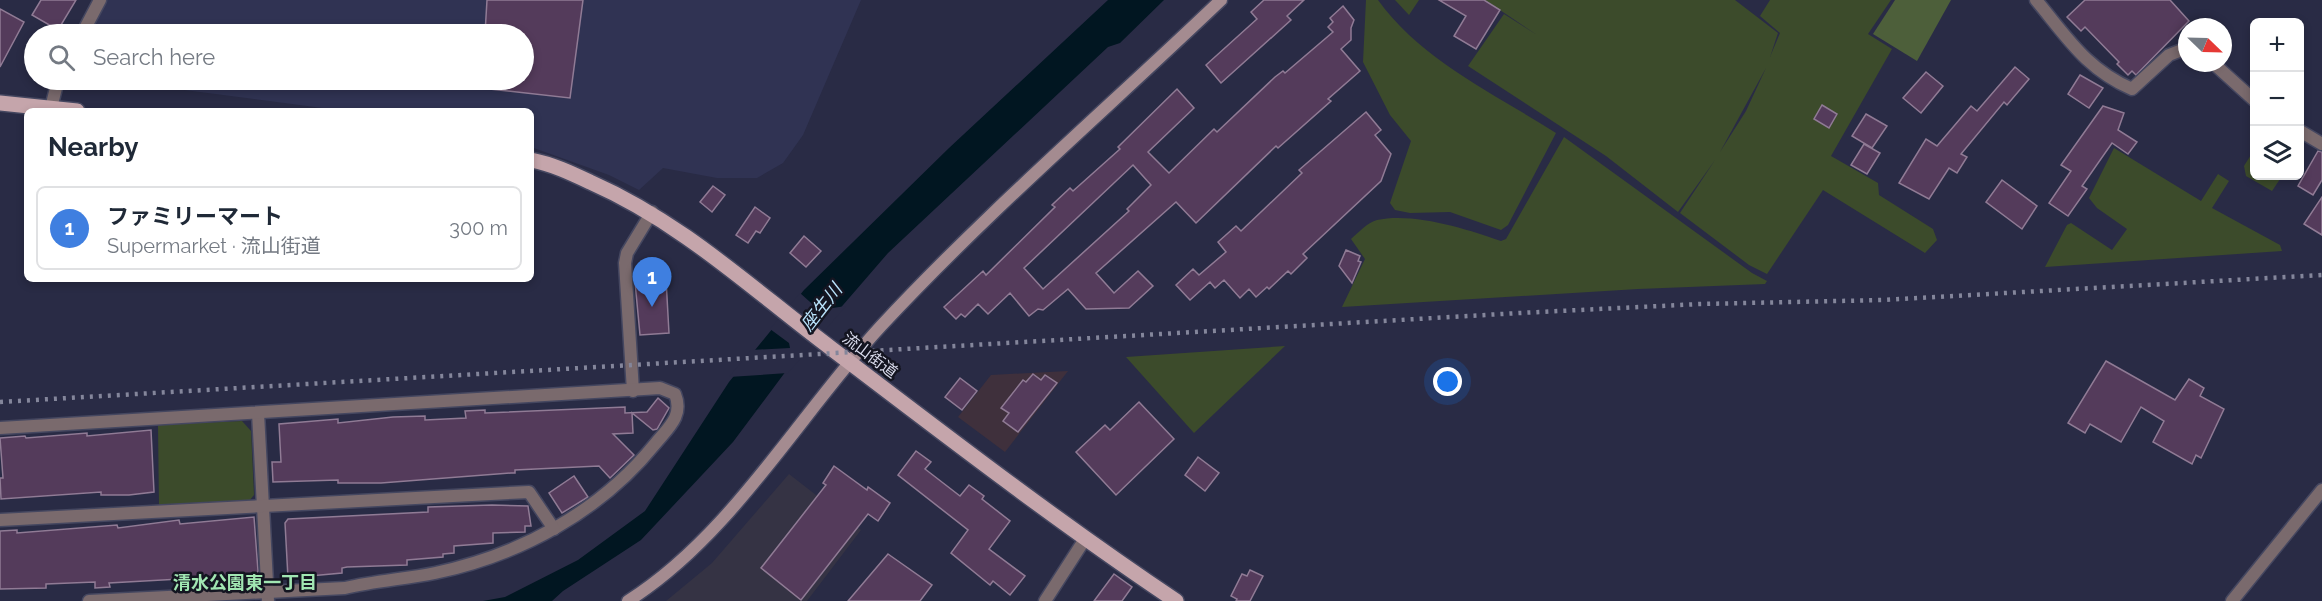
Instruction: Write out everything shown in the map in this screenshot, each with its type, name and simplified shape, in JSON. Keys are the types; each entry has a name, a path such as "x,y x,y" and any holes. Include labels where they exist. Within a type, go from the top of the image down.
{"main road":[{"path":"0,103 51,108"},
{"name":"流山街道","path":"534,160 562,169 652,212 684,233 833,350 1085,539 1176,601"}],"street":[{"path":"87,24 100,0"},
{"path":"628,601 647,589 714,531 850,362 944,260 1221,0"},
{"path":"2036,0 2080,55 2108,78 2132,89 2169,56 2178,52"},
{"path":"2223,72 2250,96"},
{"path":"51,108 56,90"},
{"path":"2304,133 2322,144"},
{"path":"633,391 625,263 627,253 652,212"},
{"path":"0,428 660,388 675,394 679,405 678,416 643,458 606,493 554,530 484,560 434,574 384,579 345,588 268,596 88,601"},
{"path":"258,413 268,596"},
{"path":"2232,601 2322,490"},
{"path":"0,520 529,492 554,530"},
{"path":"1046,601 1085,539"}],"shaded area":[{"path":"105,0 861,0 803,135 783,163 757,178 717,178 663,168 639,190 609,175 534,148 534,108 322,108 184,90 534,90 534,24 93,24"},
{"path":"1068,371 1005,452 958,417 991,375"},
{"path":"789,474 861,530 807,601 666,601 712,563"}],"green space":[{"path":"1366,0 1378,0 1415,41 1437,58 1484,90 1556,133 1508,225 1501,230 1450,212 1410,213 1395,210 1390,203 1411,141 1390,115 1363,62"},
{"path":"1395,0 1419,0 1409,15"},
{"path":"1485,0 1735,0 1778,33 1770,57 1780,33 1760,16 1770,0 1891,0 1868,34 1892,49 1831,156 1878,183 1879,195 1933,229 1937,240 1925,253 1823,190 1767,274 1749,265 1680,213 1715,160 1678,212 1606,156 1468,66 1504,14 1537,35","holes":["1766,68 1746,111 1720,152"]},
{"path":"1895,0 1951,0 1917,61 1873,34"},
{"path":"1564,137 1752,273 1767,281 1765,284 1638,289 1342,307 1365,259 1351,239 1367,225 1377,220 1407,218 1440,223 1501,241 1506,239"},
{"path":"2114,148 2201,201 2218,174 2229,181 2212,208 2280,245 2282,251 2045,267 2067,225 2071,223 2112,250 2127,229 2097,208 2089,198"},
{"path":"2250,156 2250,178 2246,176 2244,166"},
{"path":"2253,180 2279,180 2272,191"},
{"path":"1285,346 1194,433 1126,357"},
{"path":"242,421 251,431 254,495 249,501 159,506 158,425"}],"water":[{"name":"座生川","path":"1108,0 1164,0 1120,43 1108,47 888,253 786,371 733,442 641,540 563,591 552,601 483,601 505,597 578,560 645,511 729,382 804,290 949,148"}],"pier":[{"path":"800,293 819,310 846,306 788,373 729,377 751,350 790,348 789,343 770,329"}],"building":[{"path":"41,0 76,0 62,24 48,24 32,15"},
{"path":"487,0 583,0 570,98 499,90 534,90 534,24 486,24"},
{"path":"1264,0 1304,0 1287,16 1291,20 1221,83 1206,65 1257,19 1251,12"},
{"path":"1439,0 1484,0 1500,10 1476,49 1454,36 1466,16"},
{"path":"2085,0 2170,0 2186,18 2178,18 2178,32 2136,75 2132,71 2128,75 2117,64 2119,62 2085,27 2081,31 2067,17"},
{"path":"1343,6 1354,20 1351,40 1341,49 1360,71 1328,99 1331,101 1278,148 1276,146 1196,223 1176,202 1096,273 1114,293 1138,271 1153,286 1129,308 1086,309 1068,289 1043,310 1038,309 1029,316 1010,293 988,314 978,304 965,317 961,314 956,319 944,307 983,271 986,275 1055,207 1052,205 1070,188 1073,191 1120,149 1118,147 1177,89 1194,108 1148,152 1169,173 1214,129 1217,132 1275,77 1283,71 1285,73 1333,32 1328,27 1333,22 1330,18","holes":["1133,165 1151,185 1127,209 1129,211 1043,289 1024,268"]},
{"path":"0,9 24,22 0,67"},
{"path":"2015,67 2029,79 2007,105 2004,102 1961,154 1967,157 1957,173 1949,168 1929,199 1899,183 1926,139 1937,146 1971,106 1977,111"},
{"path":"1926,72 1943,86 1921,113 1903,98"},
{"path":"2080,75 2103,88 2089,108 2068,94"},
{"path":"1822,105 1837,114 1829,128 1814,119"},
{"path":"2103,106 2124,113 2118,130 2137,142 2128,154 2112,143 2082,186 2087,189 2068,216 2049,203 2071,171 2061,165"},
{"path":"1366,112 1381,130 1375,135 1391,154 1381,181 1303,254 1307,258 1291,274 1288,271 1269,289 1267,287 1256,297 1249,289 1240,298 1224,280 1215,288 1210,282 1190,300 1176,285 1193,269 1199,275 1226,252 1218,242 1236,226 1241,231 1302,173 1299,170"},
{"path":"1866,114 1887,126 1872,148 1852,136"},
{"path":"1864,144 1880,153 1867,174 1851,165"},
{"path":"2318,151 2322,152 2322,180 2313,195 2298,186 2301,180 2304,180 2304,176"},
{"path":"2002,180 2037,206 2022,229 1986,202"},
{"path":"713,186 725,195 712,212 700,202"},
{"path":"2322,197 2322,235 2304,224"},
{"path":"755,207 770,218 760,233 756,231 748,243 736,235"},
{"path":"804,236 821,251 806,267 790,253"},
{"path":"1346,250 1360,256 1358,261 1361,262 1352,283 1339,266"},
{"path":"666,279 669,333 640,335 635,282"},
{"path":"2106,361 2175,400 2189,379 2204,388 2200,396 2224,409 2201,458 2196,455 2192,464 2153,442 2164,421 2141,407 2121,442 2090,424 2085,433 2068,423"},
{"path":"1033,374 1041,380 1045,375 1057,383 1018,432 1003,421 1009,413 1001,408 1023,380 1026,382"},
{"path":"960,378 977,391 962,410 945,397"},
{"path":"658,398 669,408 657,429 653,430 632,413 633,433 613,434 634,455 610,478 599,466 515,470 515,473 381,483 338,483 338,480 273,482 272,462 281,462 279,424 338,419 338,423 393,417 425,416 425,420 466,418 465,411 485,410 485,413 625,407 625,413 647,412"},
{"path":"1139,402 1174,439 1116,495 1076,452 1105,425 1110,430"},
{"path":"151,430 154,492 101,495 101,492 1,499 0,478 3,478 0,438 87,433 87,436"},
{"path":"916,451 931,462 925,469 960,496 969,485 984,496 982,499 1010,521 989,549 1025,576 1010,595 993,581 990,585 951,553 968,530 898,475"},
{"path":"1198,457 1219,473 1205,491 1185,475"},
{"path":"834,466 867,490 868,487 890,503 878,521 868,514 801,600 761,568 826,485 823,483"},
{"path":"574,476 588,497 562,513 549,493"},
{"path":"528,506 531,526 525,526 525,532 493,533 493,543 454,546 454,553 443,554 443,557 407,560 407,565 347,567 342,568 342,573 288,578 285,523 288,519 428,512 428,507"},
{"path":"254,517 258,571 256,576 180,582 180,579 109,583 110,587 95,588 95,582 46,584 46,588 0,589 0,531 17,530 17,533 117,525 118,528 179,520 180,524"},
{"path":"888,554 932,585 920,601 848,601"},
{"path":"1250,570 1263,576 1250,601 1236,601 1237,599 1231,596 1242,574 1247,576"},
{"path":"1114,574 1132,587 1122,601 1094,601"}],"railway":[{"path":"0,402 1519,313 1700,304 1883,300 2322,275"}],"place":[{"name":"ファミリーマート","path":"652,307"}],"district":[{"name":"清水公園東一丁目","path":"245,582"}]}
